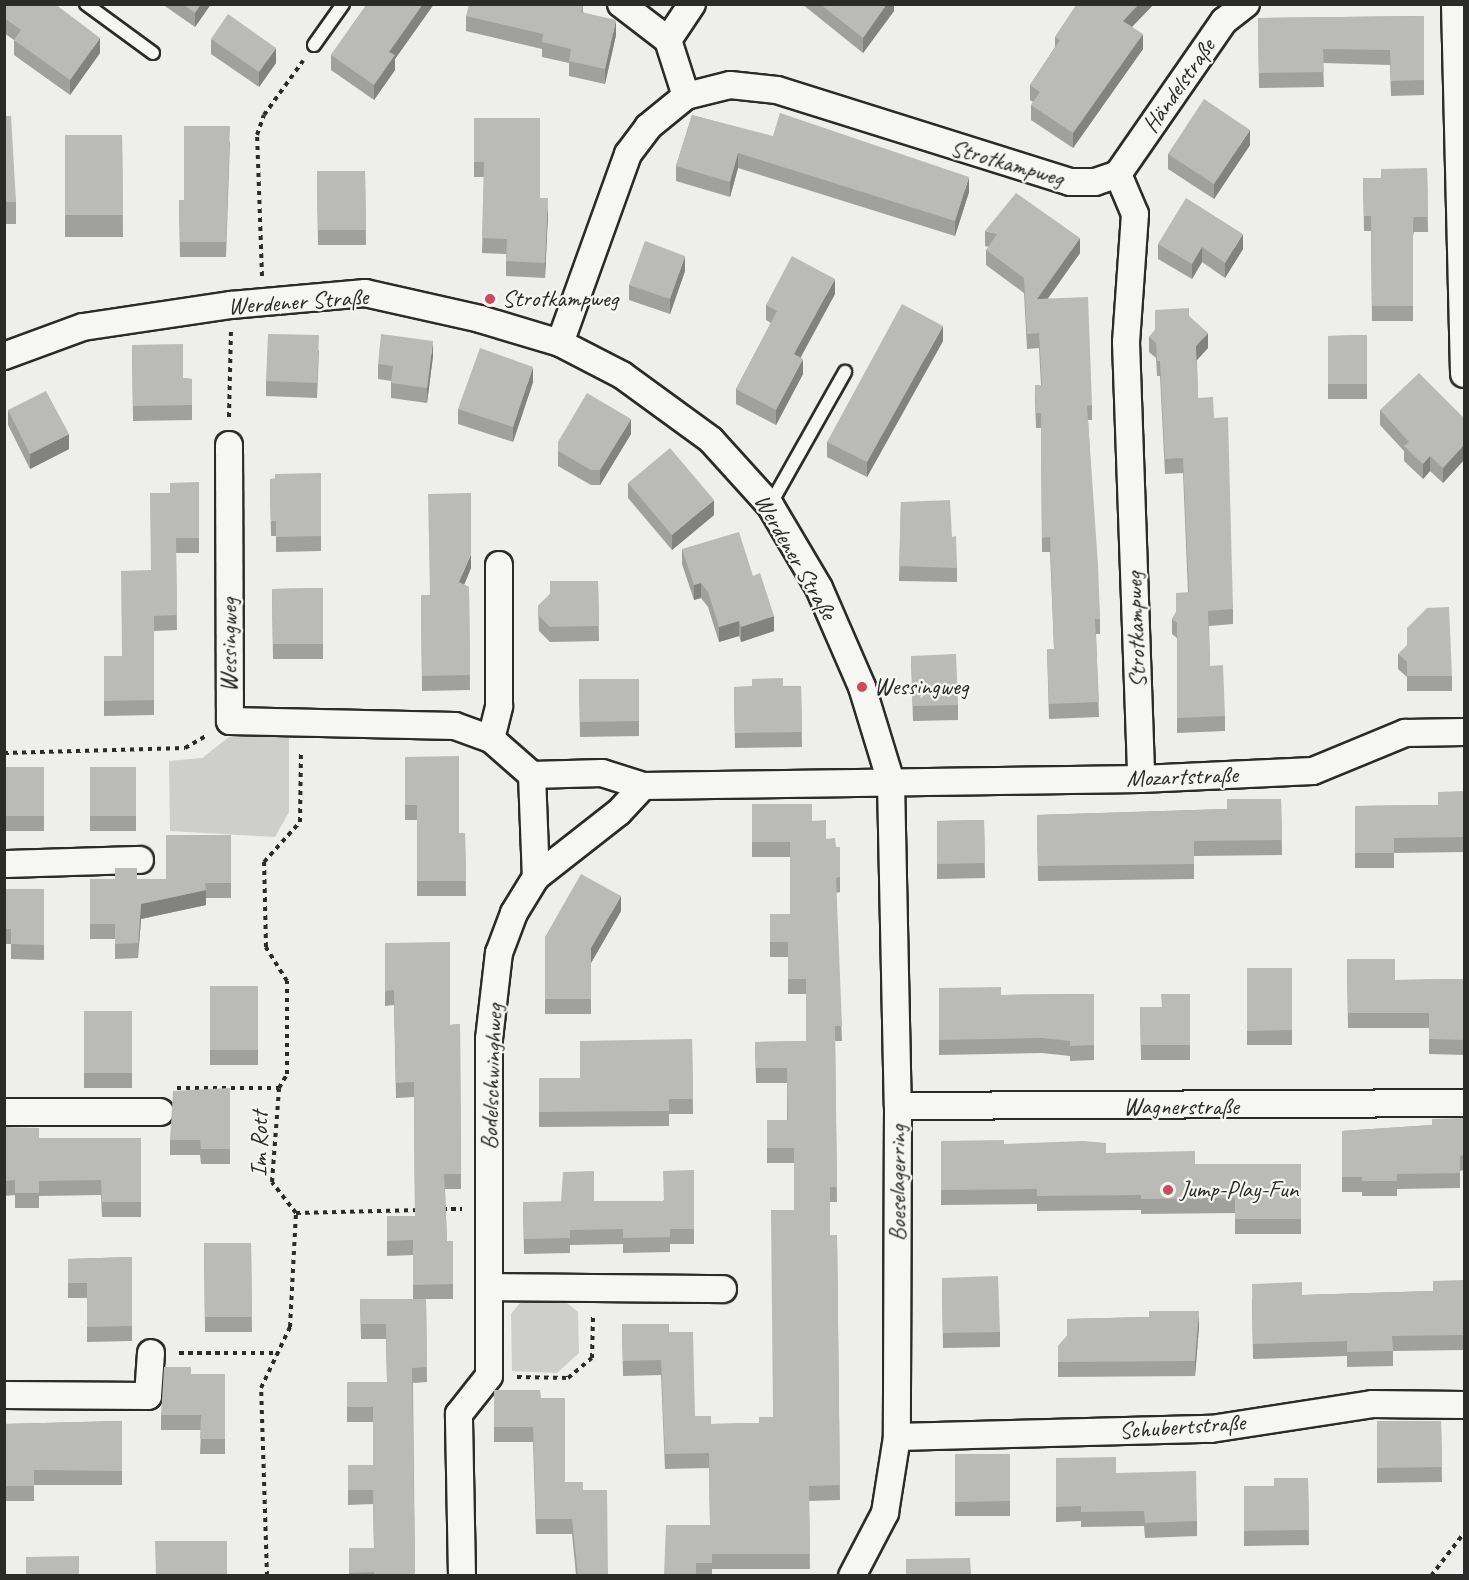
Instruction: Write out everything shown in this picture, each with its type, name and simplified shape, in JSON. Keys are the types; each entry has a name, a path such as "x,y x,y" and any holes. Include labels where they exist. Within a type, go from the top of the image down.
{"street":[{"path":"621,4 668,40 686,96"},
{"path":"668,40 692,4"},
{"name":"Händelstraße","path":"1118,174 1224,21 1246,4"},
{"path":"1455,4 1464,374"},
{"name":"Strotkampweg","path":"560,343 628,154 648,127 686,96 730,85 777,90 1070,182 1095,182 1118,174 1135,214 1126,342 1141,779"},
{"name":"Werdener Straße","path":"4,356 83,327 231,305 365,293 480,319 560,343 622,375 711,440 770,505 824,599 862,687 891,782"},
{"name":"Wessingweg","path":"229,445 230,721 455,726 491,739 532,775"},
{"path":"491,739 499,706 499,565"},
{"name":"Mozartstraße","path":"891,782 1141,779 1312,771 1405,733 1464,732"},
{"path":"536,877 532,775 602,773 643,786 891,782"},
{"name":"Boeselagerring","path":"852,1575 885,1514 897,1437 898,1106 891,782"},
{"name":"Bodelschwinghweg","path":"489,1376 491,1287 489,1039 499,953 514,913 536,877 619,812 643,786"},
{"path":"4,864 140,860"},
{"name":"Wagnerstraße","path":"898,1106 1464,1103"},
{"path":"4,1112 160,1112"},
{"path":"491,1287 723,1289"},
{"path":"4,1395 148,1396 151,1353"},
{"path":"462,1575 459,1414 489,1376"},
{"name":"Schubertstraße","path":"897,1437 1211,1429 1372,1404 1464,1404"}],"lane":[{"path":"86,4 153,53"},
{"path":"314,45 343,4"},
{"path":"770,505 844,372"}],"path":[{"path":"263,302 257,135 264,115 314,45"},
{"path":"229,445 231,305"},
{"path":"4,753 185,748 230,721"},
{"name":"Im Rott","path":"296,1213 272,1182 279,1088 286,1074 287,981 266,947 264,862 300,822 302,723"},
{"path":"160,1112 174,1088 279,1088"},
{"path":"267,1575 261,1388 290,1327 296,1213 490,1208"},
{"path":"489,1376 568,1378 584,1365 592,1358 593,1288"},
{"path":"151,1353 277,1353"},
{"path":"1431,1575 1464,1533"}],"shaded area":[{"path":"289,734 289,812 275,837 170,831 169,761 202,758 229,737"},
{"path":"520,1303 567,1303 578,1312 579,1353 557,1373 512,1371 511,1314"}],"building":[{"path":"4,4 55,4 100,38 70,80 14,40 21,30 4,18"},
{"path":"183,4 201,4 195,13"},
{"path":"367,4 423,4 389,52 395,55 374,85 331,55"},
{"path":"469,4 583,4 581,12 616,20 605,69 569,61 571,49 542,42 543,34 466,16"},
{"path":"820,4 887,4 863,38"},
{"path":"1077,4 1139,4 1123,21 1143,34 1073,133 1031,105 1040,92 1030,85 1060,40 1055,37"},
{"path":"228,14 276,48 259,72 211,39"},
{"path":"1424,16 1424,80 1391,81 1390,50 1323,49 1324,72 1259,73 1258,18"},
{"path":"1204,99 1250,130 1214,184 1168,154"},
{"path":"780,113 969,177 955,221 738,153 730,182 676,166 692,115 773,136"},
{"path":"4,116 11,116 16,202 4,202"},
{"path":"474,118 540,118 540,198 548,198 545,263 506,261 507,239 482,238 484,162 474,162"},
{"path":"184,126 230,126 226,242 180,242 179,200 184,200"},
{"path":"65,135 122,135 123,215 65,215"},
{"path":"1427,168 1428,217 1414,217 1413,221 1413,306 1372,306 1371,216 1364,216 1363,178 1381,178 1381,169"},
{"path":"317,171 365,171 366,230 318,230"},
{"path":"1016,193 1080,238 1037,299 1088,297 1092,405 1087,406 1098,565 1100,619 1095,619 1099,702 1049,704 1047,649 1054,649 1050,537 1042,538 1041,413 1036,413 1035,385 1042,385 1039,333 1027,334 1024,278 986,250 997,234 985,231"},
{"path":"1186,198 1243,234 1225,263 1202,247 1192,264 1158,244"},
{"path":"645,241 685,256 670,299 629,285"},
{"path":"792,256 835,279 794,354 803,359 776,410 736,389 777,311 766,305"},
{"path":"902,304 943,326 867,462 827,442"},
{"path":"1189,308 1189,316 1208,333 1196,346 1198,398 1213,397 1214,418 1228,417 1233,609 1208,611 1210,666 1223,665 1225,716 1177,718 1177,623 1172,619 1176,613 1176,593 1189,592 1183,458 1165,459 1160,361 1157,361 1156,343 1149,337 1155,330 1155,310"},
{"path":"268,334 319,335 317,383 266,381"},
{"path":"381,334 433,341 427,388 391,383 393,366 378,364"},
{"path":"1367,335 1367,384 1328,384 1328,336"},
{"path":"183,344 183,378 192,379 192,405 133,406 132,345"},
{"path":"480,348 533,367 513,427 458,409"},
{"path":"1419,373 1464,418 1464,445 1443,468 1430,456 1423,464 1404,446 1409,442 1380,410"},
{"path":"46,391 69,434 30,454 8,410"},
{"path":"587,393 631,419 600,470 591,470 558,451 558,442"},
{"path":"670,448 714,500 672,535 628,483"},
{"path":"321,473 321,536 276,537 276,521 271,521 270,479 275,479 275,474"},
{"path":"199,482 199,538 176,538 177,615 154,616 154,700 104,701 104,656 122,656 121,571 151,570 150,493 170,493 170,483"},
{"path":"471,493 471,554 459,582 469,587 470,675 422,676 421,595 430,595 428,494"},
{"path":"950,500 952,537 956,536 957,568 899,566 901,502"},
{"path":"739,532 753,576 760,573 774,616 741,627 739,621 719,627 708,592 701,583 694,585 682,549"},
{"path":"550,581 598,581 599,626 550,627 539,616 538,606 550,594"},
{"path":"323,588 323,644 273,644 272,589"},
{"path":"1449,607 1452,676 1407,676 1407,662 1398,654 1407,645 1407,628 1427,608"},
{"path":"956,654 958,705 913,706 911,656"},
{"path":"783,678 783,687 801,686 802,732 735,733 734,687 752,686 752,679"},
{"path":"579,679 639,679 639,721 580,722"},
{"path":"459,756 459,833 465,833 466,881 417,881 417,805 405,805 405,757"},
{"path":"4,767 44,767 44,816 4,816"},
{"path":"90,767 136,767 136,816 90,816"},
{"path":"1464,791 1464,837 1394,838 1394,853 1355,853 1355,806 1438,805 1438,792"},
{"path":"1227,799 1281,799 1282,840 1194,841 1194,864 1038,866 1037,815 1227,809"},
{"path":"752,804 812,804 812,821 826,820 826,839 835,838 836,847 840,847 840,877 836,878 842,1026 835,1026 837,1187 830,1187 830,1235 837,1235 840,1485 809,1486 810,1554 712,1554 712,1563 696,1563 696,1575 664,1575 666,1525 710,1525 709,1453 665,1454 661,1360 623,1361 622,1324 669,1324 669,1332 693,1332 695,1416 711,1416 711,1424 759,1423 759,1417 773,1417 771,1210 794,1210 794,1148 767,1148 767,1120 788,1120 787,1068 756,1068 755,1042 806,1041 806,979 788,979 788,942 770,942 770,914 790,914 790,842 752,842"},
{"path":"984,820 985,863 937,864 937,821"},
{"path":"166,835 231,835 231,883 205,883 206,890 141,904 138,943 115,944 115,924 90,924 90,879 115,879 115,868 137,868 137,879 166,879"},
{"path":"581,874 621,896 591,948 591,999 545,999 545,937"},
{"path":"4,889 44,889 44,945 11,944 11,929 4,929"},
{"path":"450,942 450,1025 460,1024 461,1174 444,1174 447,1241 453,1241 453,1284 413,1285 413,1240 387,1241 387,1216 415,1216 414,1082 396,1083 394,990 385,991 385,943"},
{"path":"1347,959 1395,959 1395,980 1464,979 1464,1040 1429,1039 1429,1013 1348,1013"},
{"path":"1247,968 1292,968 1292,1030 1247,1031"},
{"path":"210,986 258,986 258,1050 210,1050"},
{"path":"1001,987 1001,995 1094,994 1094,1045 1070,1046 1070,1041 1042,1038 939,1040 939,988"},
{"path":"1161,994 1190,994 1190,1045 1141,1045 1140,1007 1162,1007"},
{"path":"84,1011 132,1011 132,1073 84,1073"},
{"path":"692,1039 693,1099 669,1099 669,1111 539,1112 539,1078 580,1078 580,1041"},
{"path":"230,1088 230,1149 201,1149 200,1140 170,1140 173,1091"},
{"path":"1464,1118 1464,1155 1460,1156 1460,1173 1397,1174 1397,1181 1362,1181 1362,1177 1342,1177 1342,1131 1432,1125 1432,1119"},
{"path":"4,1127 39,1128 39,1138 141,1138 141,1202 102,1202 101,1180 39,1181 39,1193 15,1193 15,1180 4,1181"},
{"path":"1004,1140 1004,1144 1084,1141 1106,1143 1106,1153 1195,1151 1195,1164 1301,1164 1301,1219 1235,1219 1235,1198 1141,1199 1141,1195 1037,1196 1037,1189 941,1190 941,1141"},
{"path":"694,1170 694,1229 670,1229 670,1237 623,1238 623,1229 570,1230 570,1238 524,1239 523,1202 561,1202 563,1172 594,1171 594,1201 664,1201 663,1171"},
{"path":"204,1243 251,1243 252,1317 205,1317"},
{"path":"132,1257 132,1326 87,1327 87,1283 68,1283 68,1259"},
{"path":"998,1276 1000,1332 943,1333 942,1278"},
{"path":"1464,1280 1464,1335 1392,1336 1393,1351 1347,1352 1347,1341 1253,1344 1252,1284 1302,1282 1302,1295 1433,1291 1433,1281"},
{"path":"360,1299 426,1299 427,1367 412,1368 415,1575 349,1573 349,1548 374,1548 373,1490 348,1490 348,1465 373,1465 373,1407 347,1407 347,1382 387,1382 386,1324 361,1324"},
{"path":"1149,1311 1199,1311 1195,1361 1058,1362 1058,1346 1067,1336 1067,1319 1149,1317"},
{"path":"164,1367 191,1367 191,1374 225,1374 225,1439 200,1439 201,1415 161,1415"},
{"path":"494,1390 540,1390 541,1398 565,1398 565,1482 583,1482 583,1490 607,1490 608,1575 578,1575 572,1519 536,1519 533,1427 494,1427"},
{"path":"122,1421 122,1471 34,1470 34,1486 4,1486 4,1424"},
{"path":"1377,1421 1441,1421 1442,1467 1377,1468"},
{"path":"955,1454 1010,1454 1010,1501 955,1502"},
{"path":"1116,1457 1116,1473 1196,1471 1197,1521 1145,1523 1144,1511 1081,1512 1081,1506 1056,1507 1056,1458"},
{"path":"1274,1478 1308,1478 1309,1530 1244,1531 1244,1486 1274,1486"},
{"path":"155,1541 227,1541 227,1575 156,1575"},
{"path":"79,1556 79,1575 26,1575 26,1557"},
{"path":"970,1558 971,1575 906,1575 906,1559"}],"place":[{"name":"Strotkampweg","path":"490,299"},
{"name":"Wessingweg","path":"862,687"},
{"name":"Jump-Play-Fun","path":"1168,1190"}]}
